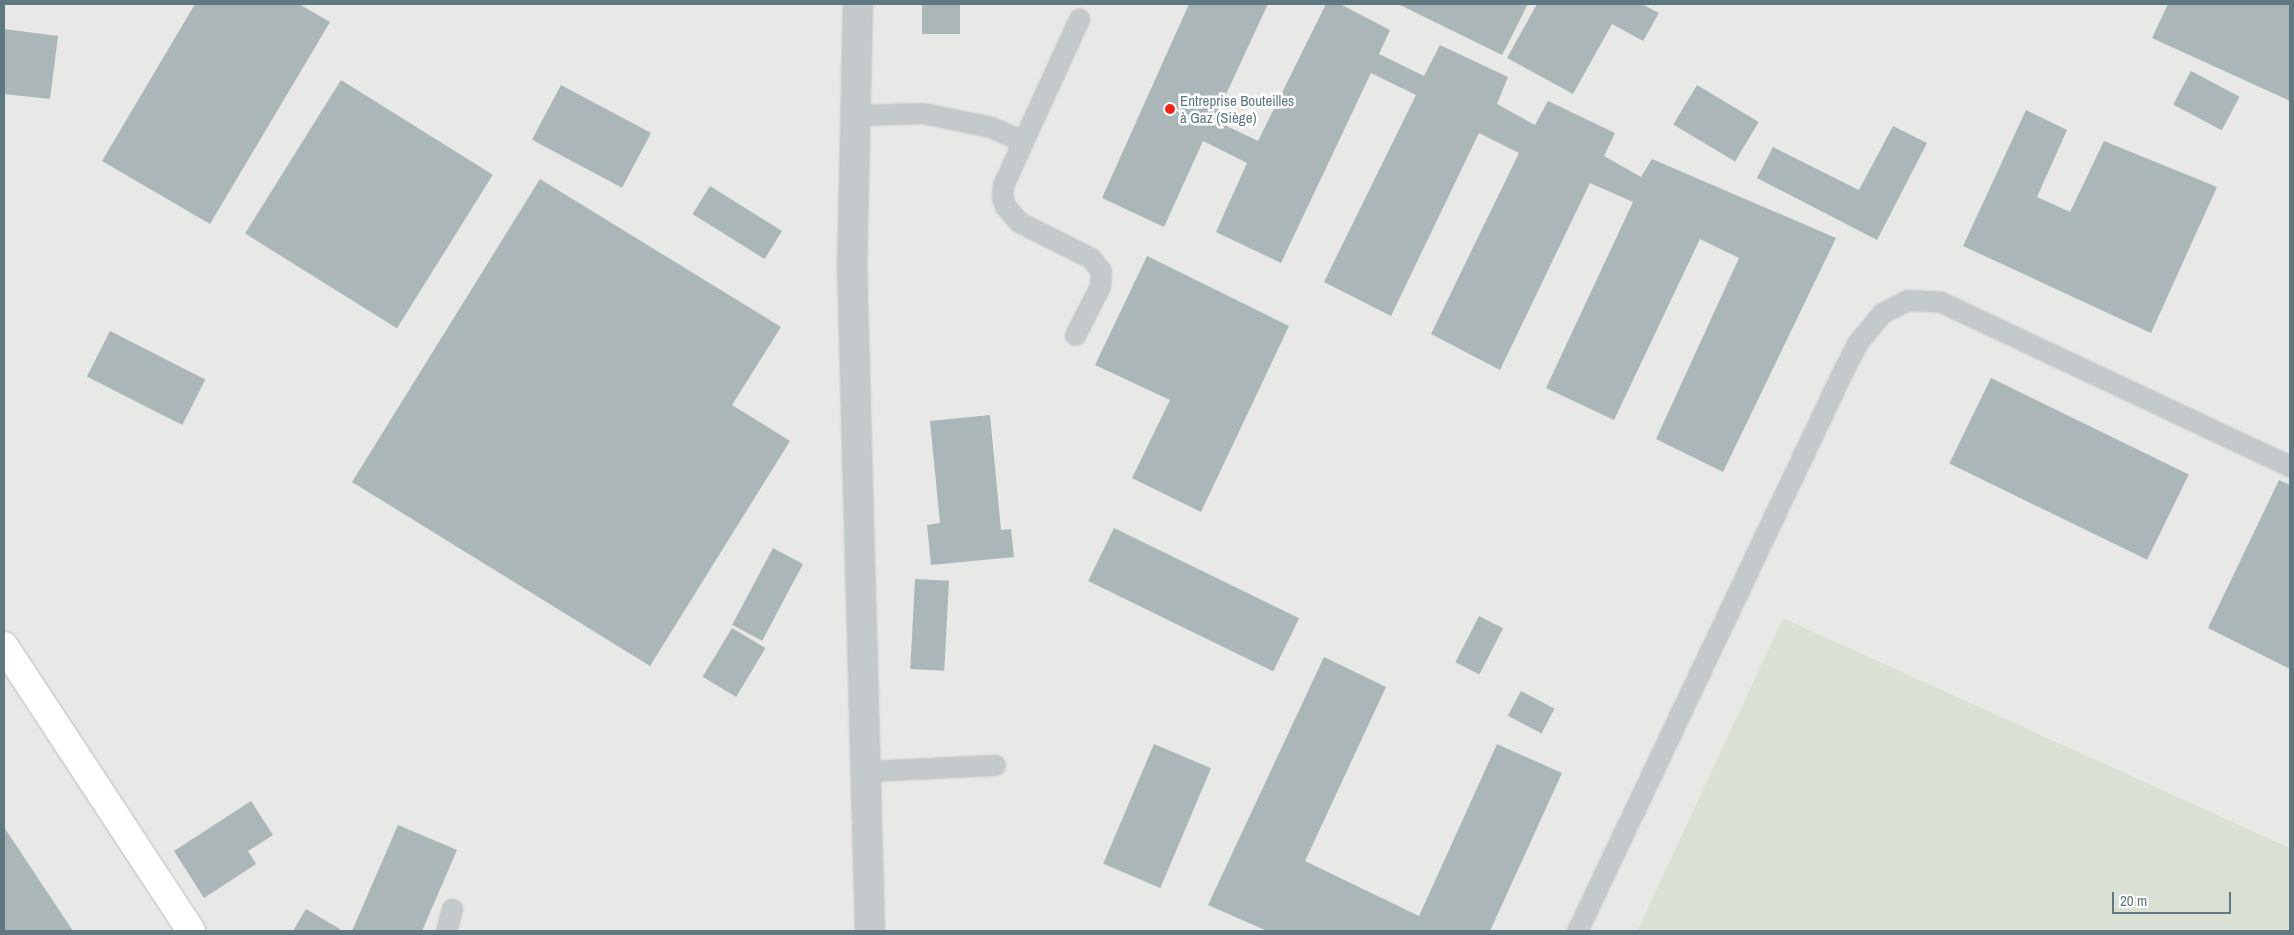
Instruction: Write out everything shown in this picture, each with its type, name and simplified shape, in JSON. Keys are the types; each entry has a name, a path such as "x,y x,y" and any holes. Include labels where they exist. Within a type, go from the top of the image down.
{"main road":[{"path":"4,646 190,931"}],"street":[{"path":"858,4 852,263 870,931"}],"lane":[{"path":"1075,335 1100,286 1101,271 1091,258 1019,222 1005,206 1003,185 1079,19"},
{"path":"855,115 923,113 991,127 1024,141"},
{"path":"1577,931 1841,375 1857,343 1882,313 1907,300 1941,302 2290,466"},
{"path":"866,771 995,765"},
{"path":"446,931 452,909"}],"shaded area":[{"path":"4,4 2290,4 2290,848 1783,618 1637,931 4,931"},
{"path":"1783,618 2290,848 2290,931 1637,931"}],"building":[{"path":"195,4 299,4 330,22 210,224 102,161"},
{"path":"922,4 960,4 960,34 922,34"},
{"path":"1189,4 1268,4 1214,120 1258,141 1326,4 1340,4 1390,30 1379,54 1424,76 1440,45 1508,77 1497,104 1535,125 1548,101 1615,133 1604,156 1641,177 1652,159 1836,238 1723,472 1656,439 1739,258 1700,239 1614,420 1546,388 1633,202 1590,183 1500,370 1431,334 1519,153 1479,133 1391,316 1324,282 1416,95 1371,73 1281,263 1216,232 1247,163 1203,141 1164,227 1102,198"},
{"path":"1398,4 1528,4 1502,55"},
{"path":"1537,4 1642,4 1659,13 1643,41 1612,24 1573,94 1507,58"},
{"path":"2168,4 2290,4 2290,101 2152,38"},
{"path":"4,29 58,36 50,99 4,94"},
{"path":"2191,71 2240,97 2222,130 2173,105"},
{"path":"341,80 493,175 397,328 245,233"},
{"path":"561,85 651,133 622,188 532,140"},
{"path":"1697,85 1759,122 1735,162 1673,124"},
{"path":"2026,110 2067,130 2037,197 2070,212 2104,141 2217,187 2151,333 1963,246"},
{"path":"1893,126 1927,143 1877,240 1757,178 1773,147 1859,190"},
{"path":"540,179 781,327 732,405 790,441 650,666 352,482"},
{"path":"710,186 782,231 765,259 693,214"},
{"path":"1147,256 1289,326 1201,512 1132,478 1170,400 1095,365"},
{"path":"110,331 205,380 182,425 87,376"},
{"path":"1991,378 2189,474 2147,560 1949,463"},
{"path":"990,415 1001,530 1011,529 1014,557 931,565 927,525 940,523 930,421"},
{"path":"2279,480 2290,485 2290,669 2208,628"},
{"path":"1114,528 1299,618 1273,671 1088,581"},
{"path":"773,548 803,564 762,641 732,625"},
{"path":"915,579 949,581 944,671 910,669"},
{"path":"1479,616 1503,628 1479,675 1455,662"},
{"path":"732,628 765,648 736,697 703,677"},
{"path":"1324,657 1386,687 1305,861 1419,916 1497,744 1562,773 1490,931 1267,931 1208,905"},
{"path":"1521,691 1555,709 1541,734 1508,716"},
{"path":"1154,744 1211,768 1160,888 1103,864"},
{"path":"251,801 273,835 248,851 256,864 204,898 174,851"},
{"path":"398,825 457,850 422,931 352,931"},
{"path":"4,827 73,931 4,931"},
{"path":"306,909 340,929 338,931 293,931"}],"place":[{"name":"Entreprise Bouteilles à Gaz (Siège)","path":"1170,109"}]}
